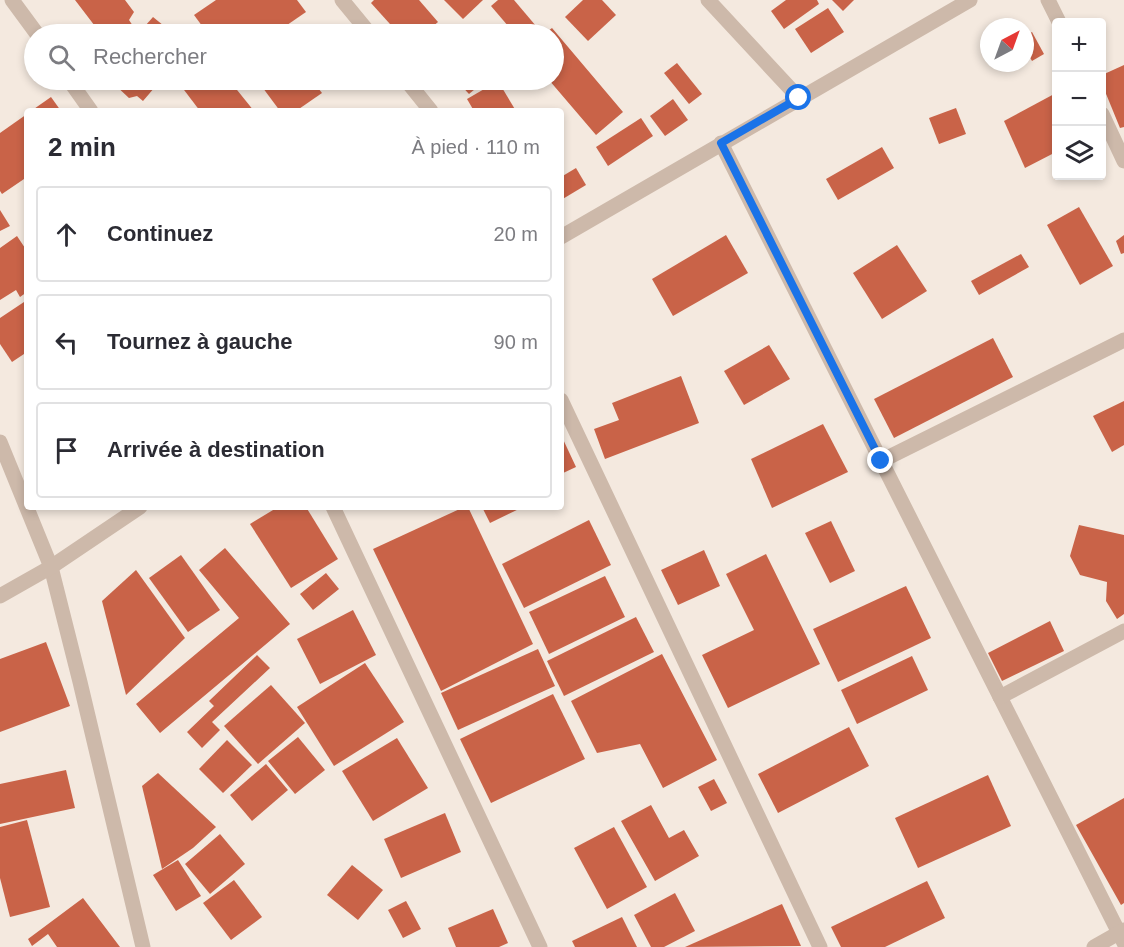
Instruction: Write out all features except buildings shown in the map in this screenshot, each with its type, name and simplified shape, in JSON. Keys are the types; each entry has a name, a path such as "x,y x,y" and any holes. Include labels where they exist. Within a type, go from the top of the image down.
{"street":[{"path":"12,0 30,24"},
{"path":"342,0 362,24"},
{"path":"708,0 799,98"},
{"path":"564,235 970,0"},
{"path":"1048,0 1057,18"},
{"path":"76,90 89,108"},
{"path":"414,90 429,108"},
{"path":"1106,124 1124,161"},
{"path":"721,143 1122,936 1094,947"},
{"path":"881,461 1124,340"},
{"path":"564,406 820,947"},
{"path":"0,442 24,501"},
{"path":"28,510 51,567 143,947"},
{"path":"0,596 51,567 136,510"},
{"path":"334,510 540,947"},
{"path":"1000,697 1124,631"}],"route":[{"path":"799,98 721,143 881,461"}]}
